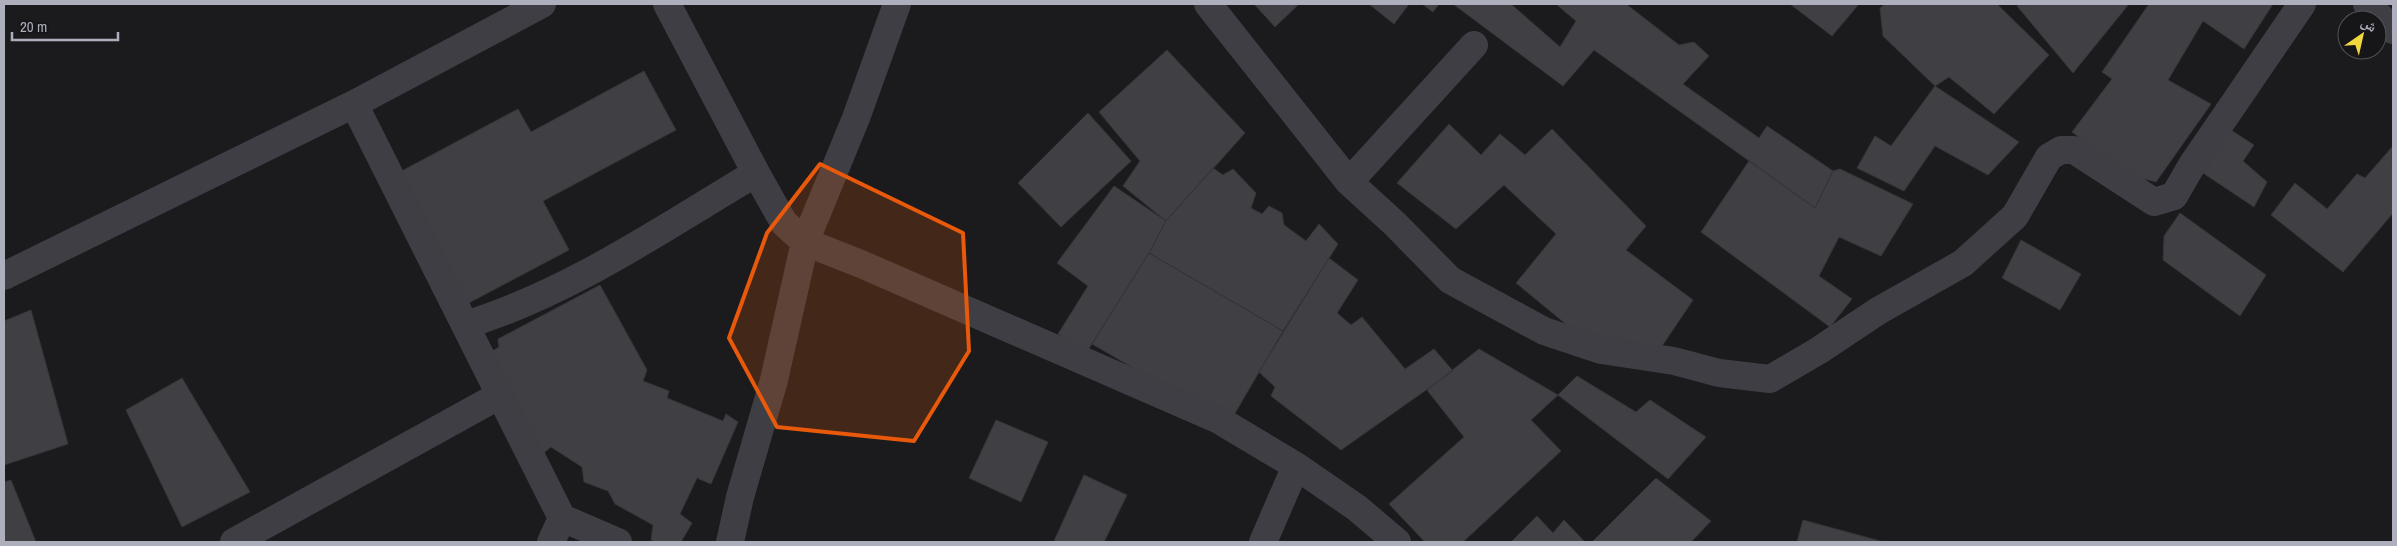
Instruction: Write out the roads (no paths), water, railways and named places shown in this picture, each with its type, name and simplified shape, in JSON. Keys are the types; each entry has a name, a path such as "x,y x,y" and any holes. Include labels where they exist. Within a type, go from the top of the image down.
{"street":[{"path":"4,276 354,104 542,4"},
{"path":"667,4 784,223 805,242 860,264 1218,420 1296,466 1357,508 1397,542"},
{"path":"730,542 740,498 774,380 805,242 856,118 897,4"},
{"path":"1208,4 1349,182 1395,224 1450,280 1544,331 1601,350 1674,361 1719,373 1770,379 1818,351 1878,311 1963,263 2015,216 2049,157 2062,150 2074,150 2154,202 2165,201 2174,196 2192,165 2302,4"},
{"path":"2367,4 2393,30"},
{"path":"1349,182 1474,46"},
{"path":"354,104 500,395 556,530 618,542"},
{"path":"465,326 507,312 604,263 756,173"},
{"path":"234,542 500,395"},
{"path":"1264,542 1296,466"}]}
